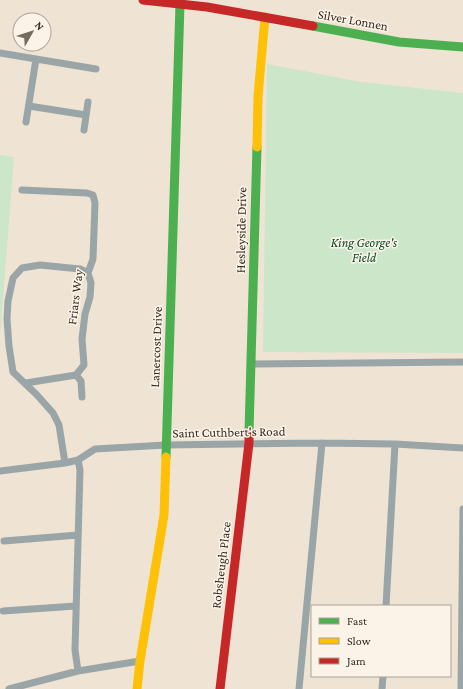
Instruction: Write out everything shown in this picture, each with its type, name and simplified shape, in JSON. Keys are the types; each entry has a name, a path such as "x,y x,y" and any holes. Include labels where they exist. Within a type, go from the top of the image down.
{"street":[{"name":"Silver Lonnen","path":"143,0 207,7 399,42 463,47"},
{"name":"Lanercost Drive","path":"136,689 164,515 180,4"},
{"name":"Hesleyside Drive","path":"248,443 258,96 265,17"},
{"path":"0,53 96,69"},
{"path":"26,122 36,59"},
{"path":"84,130 88,102"},
{"path":"29,106 86,115"},
{"name":"Friars Way","path":"22,190 87,192 93,195 96,203 93,259 88,273 92,283 85,314 82,339 84,365 76,375"},
{"path":"65,463 58,425 53,413 26,383 13,372 7,319 8,301 13,278 22,268 40,265 80,269 88,273"},
{"path":"251,364 463,362"},
{"path":"26,383 76,375 81,381 82,397"},
{"name":"Robsheugh Place","path":"220,689 248,443"},
{"name":"Saint Cuthbert's Road","path":"0,471 78,460 95,449 166,445 322,443 394,444 463,448"},
{"path":"299,689 322,443"},
{"path":"386,605 394,444"},
{"path":"78,460 80,470 75,650 78,671"},
{"path":"460,689 463,509"},
{"path":"4,541 78,535"},
{"path":"3,611 76,606"},
{"path":"10,689 78,671 140,661"},
{"path":"382,689 383,677"}],"green space":[{"name":"King George's Field","path":"267,64 361,82 463,93 463,353 263,352"},
{"path":"0,155 14,157 0,336"}],"traffic: fast":[{"path":"166,457 180,4"},
{"path":"313,26 399,42 463,47"},
{"path":"249,432 257,147"}],"traffic: slow":[{"path":"257,147 258,96 265,17"},
{"path":"137,689 140,661 164,515 166,457"}],"traffic: jam":[{"path":"143,0 207,7 313,26"},
{"path":"220,689 249,443 249,432"}]}
